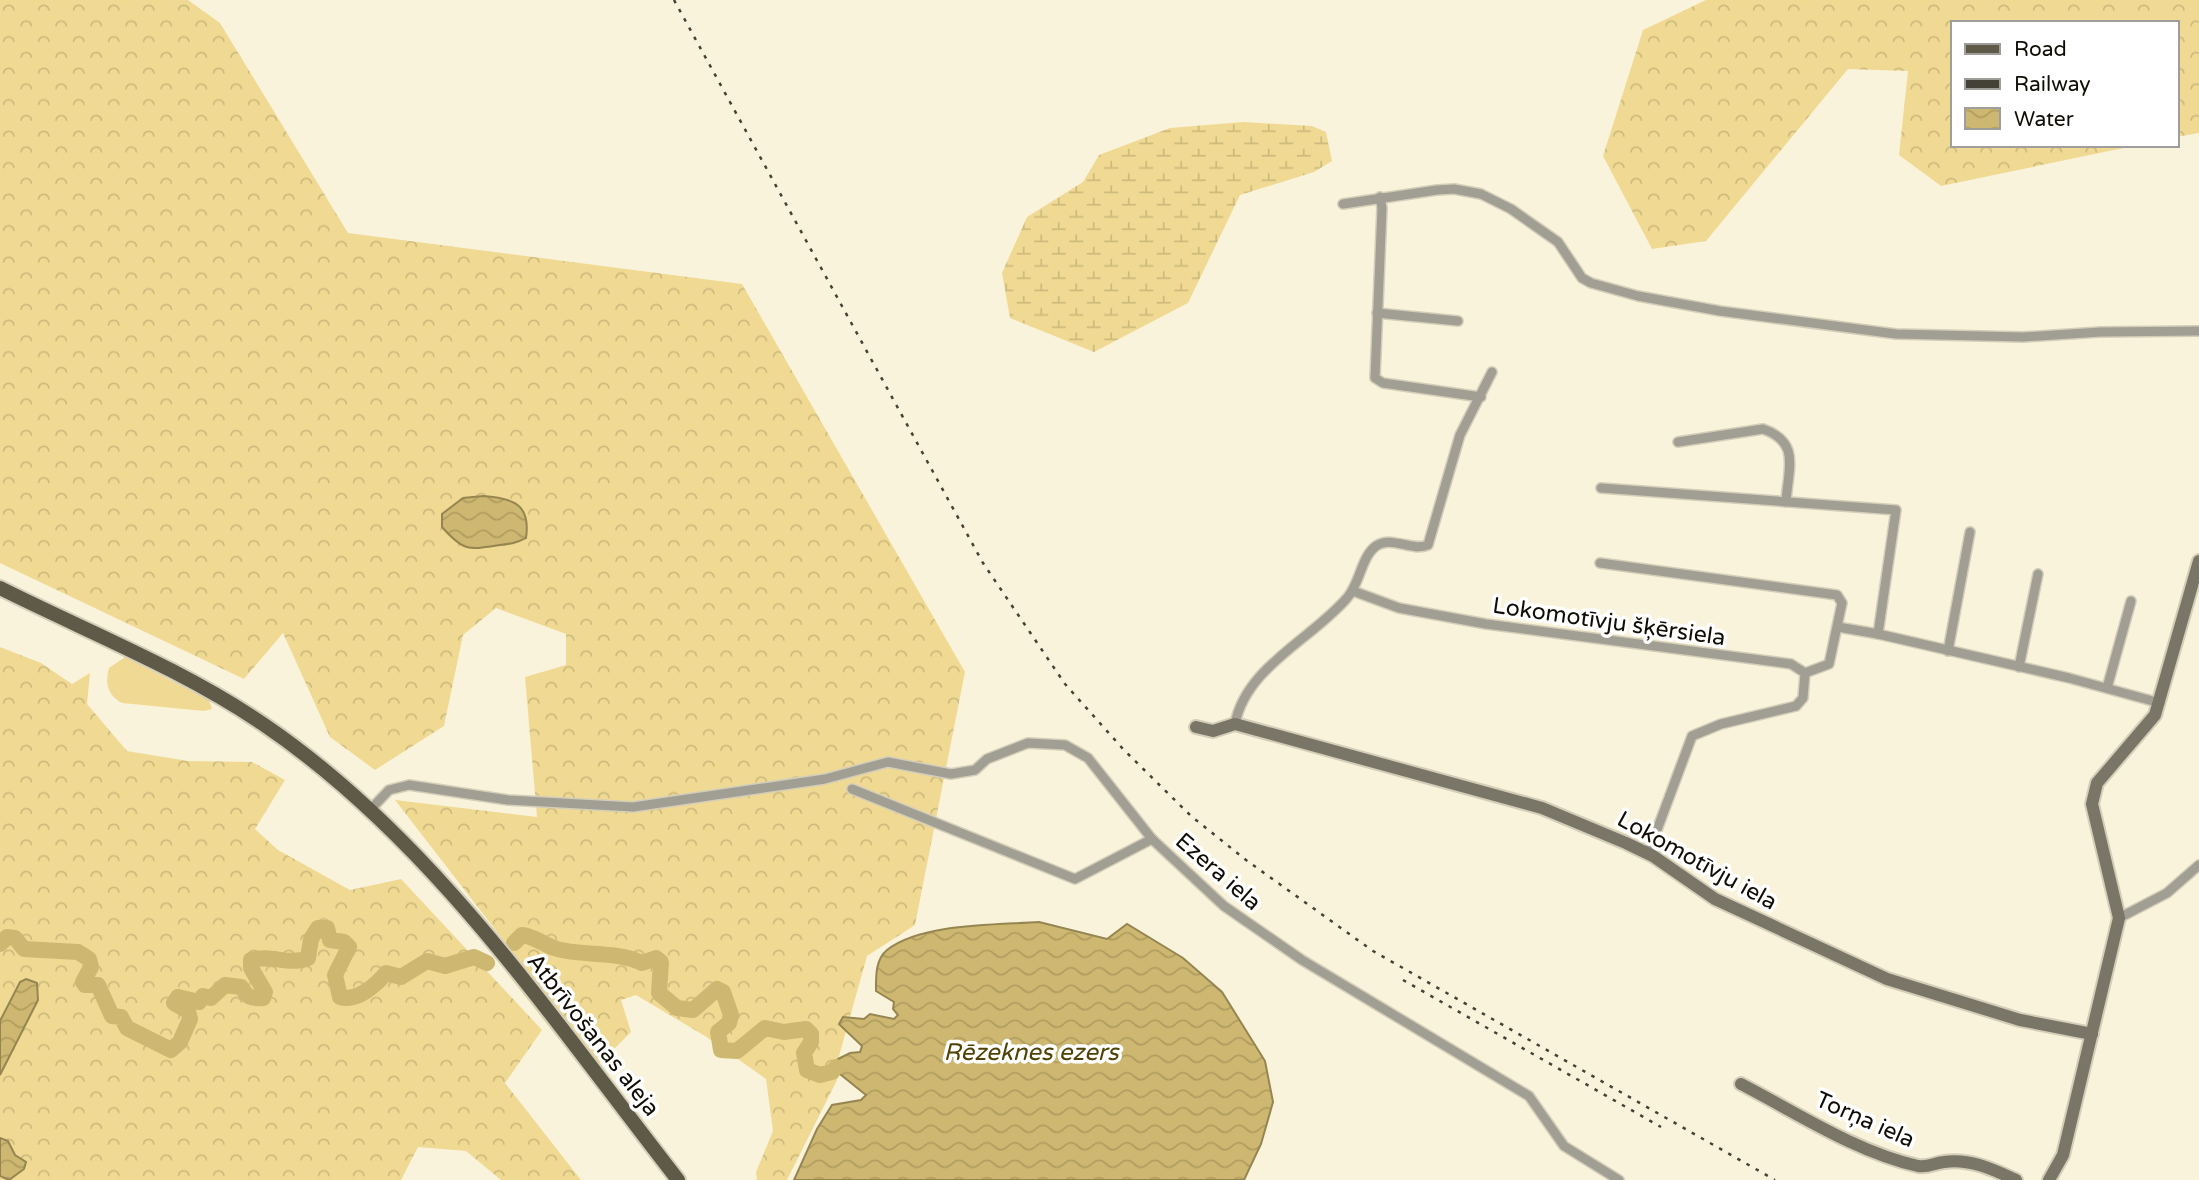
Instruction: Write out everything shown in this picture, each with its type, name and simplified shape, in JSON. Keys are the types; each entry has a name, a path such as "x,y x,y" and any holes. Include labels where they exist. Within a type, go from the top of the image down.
{"main road":[{"name":"Atbrīvošanas aleja","path":"0,587 210,691 264,724 322,767 371,809 426,863 473,919 678,1180"}],"street":[{"path":"1343,204 1454,189 1481,194 1511,209 1558,242 1582,278 1591,283 1638,296 1720,311 1896,334 2023,337 2100,332 2199,331"},
{"path":"1380,197 1382,208 1374,372 1377,380 1481,397"},
{"path":"1377,313 1458,321"},
{"path":"1235,724 1240,707 1258,678 1334,612 1353,591 1369,554 1378,544 1421,548 1431,541 1460,435 1493,372"},
{"path":"1678,442 1763,429 1775,433 1784,439 1789,451 1786,502"},
{"path":"1601,488 1896,510 1878,634"},
{"path":"1948,651 1970,532"},
{"path":"2049,1180 2063,1155 2119,918 2092,796 2097,783 2151,723 2160,703 2199,561"},
{"path":"1600,563 1835,594 1842,603 1829,664 1805,673 1803,698 1796,706 1704,729 1692,736 1648,854"},
{"path":"2019,667 2038,574"},
{"name":"Lokomotīvju šķērsiela","path":"1353,591 1406,610 1638,646 1791,664 1805,673"},
{"path":"2107,688 2131,601"},
{"path":"1838,627 2019,667 2160,703"},
{"name":"Lokomotīvju iela","path":"1196,727 1213,731 1235,724 1542,808 1648,854 1715,898 1887,979 2020,1020 2092,1034"},
{"name":"Ezera iela","path":"371,809 389,790 409,785 508,800 633,807 825,779 888,762 951,774 975,770 987,759 1006,749 1028,743 1065,745 1088,758 1152,839 1224,906 1256,931 1530,1096 1564,1146 1619,1180"},
{"path":"852,789 1075,879 1152,839"},
{"path":"2119,918 2167,893 2199,865"},
{"name":"Torņa iela","path":"1741,1084 1852,1141 1893,1158 1927,1167 1942,1162 1971,1163 2016,1180"}],"green space":[{"path":"0,0 188,0 220,23 348,233 742,284 965,672 915,925 867,956 836,1067 840,1074 787,1180 757,1180 756,1172 773,1131 766,1079 705,1036 636,995 621,1000 631,1032 599,1064 395,800 537,817 525,677 566,665 566,634 496,608 463,635 444,726 375,770 330,737 283,633 244,679 0,563"},
{"path":"1706,0 2199,0 2199,133 2178,137 2178,21 1951,21 1951,147 2128,147 1941,186 1899,155 1908,71 1848,69 1706,241 1652,249 1603,156 1643,30"},
{"path":"1243,122 1312,126 1326,132 1332,161 1314,172 1240,195 1188,303 1094,352 1010,318 1002,273 1027,217 1083,182 1099,155 1170,128"},
{"path":"0,647 41,663 72,684 90,673 87,704 127,751 188,761 252,762 285,780 255,829 278,850 350,890 401,879 542,1030 505,1083 581,1180 501,1180 466,1151 418,1147 401,1180 0,1180"},
{"path":"125,657 209,700 212,709 204,711 122,703 110,692 107,679 109,668"},
{"path":"507,970 573,1055 576,1061 506,972"}],"water":[{"path":"483,496 511,501 518,505 526,517 526,538 510,544 474,548 462,545 442,527 442,514 463,498"},
{"name":"Rēzeknes ezers","path":"1039,922 1107,939 1127,924 1183,958 1222,992 1265,1061 1273,1102 1261,1144 1244,1180 794,1180 817,1129 832,1105 861,1100 866,1095 840,1074 836,1067 838,1059 860,1052 862,1046 839,1024 843,1017 864,1019 870,1014 894,1019 898,1015 893,1009 894,1002 876,991 877,969 883,954 902,941 939,930"},
{"path":"26,979 37,983 38,1000 0,1075 0,1021 20,982"},
{"path":"0,1138 8,1141 15,1155 26,1162 24,1169 9,1180 0,1176"}],"waterway":[{"path":"0,944 7,937 15,938 24,949 78,952 89,959 91,967 83,982 85,985 98,985 112,1016 121,1017 127,1028 171,1050 180,1042 190,1019 188,1011 174,1003 178,997 199,1002 203,996 211,998 225,985 241,987 250,997 263,998 265,992 251,968 251,960 266,958 294,961 308,958 311,939 318,928 327,928 330,940 344,942 349,947 335,975 340,997 359,995 386,973 401,977 427,961 445,966 474,957 487,963"},
{"path":"514,943 522,935 564,951 621,956 642,963 656,958 661,962 659,993 677,1008 693,1010 717,989 723,992 731,1015 729,1023 718,1032 721,1050 737,1051 765,1028 784,1032 806,1029 811,1034 811,1042 804,1053 807,1070 820,1075 832,1072 836,1067"}],"railway":[{"path":"674,0 983,563 1065,684 1123,749 1191,816 1246,860 1373,951 1775,1180"},
{"path":"1403,980 1661,1127"}]}
